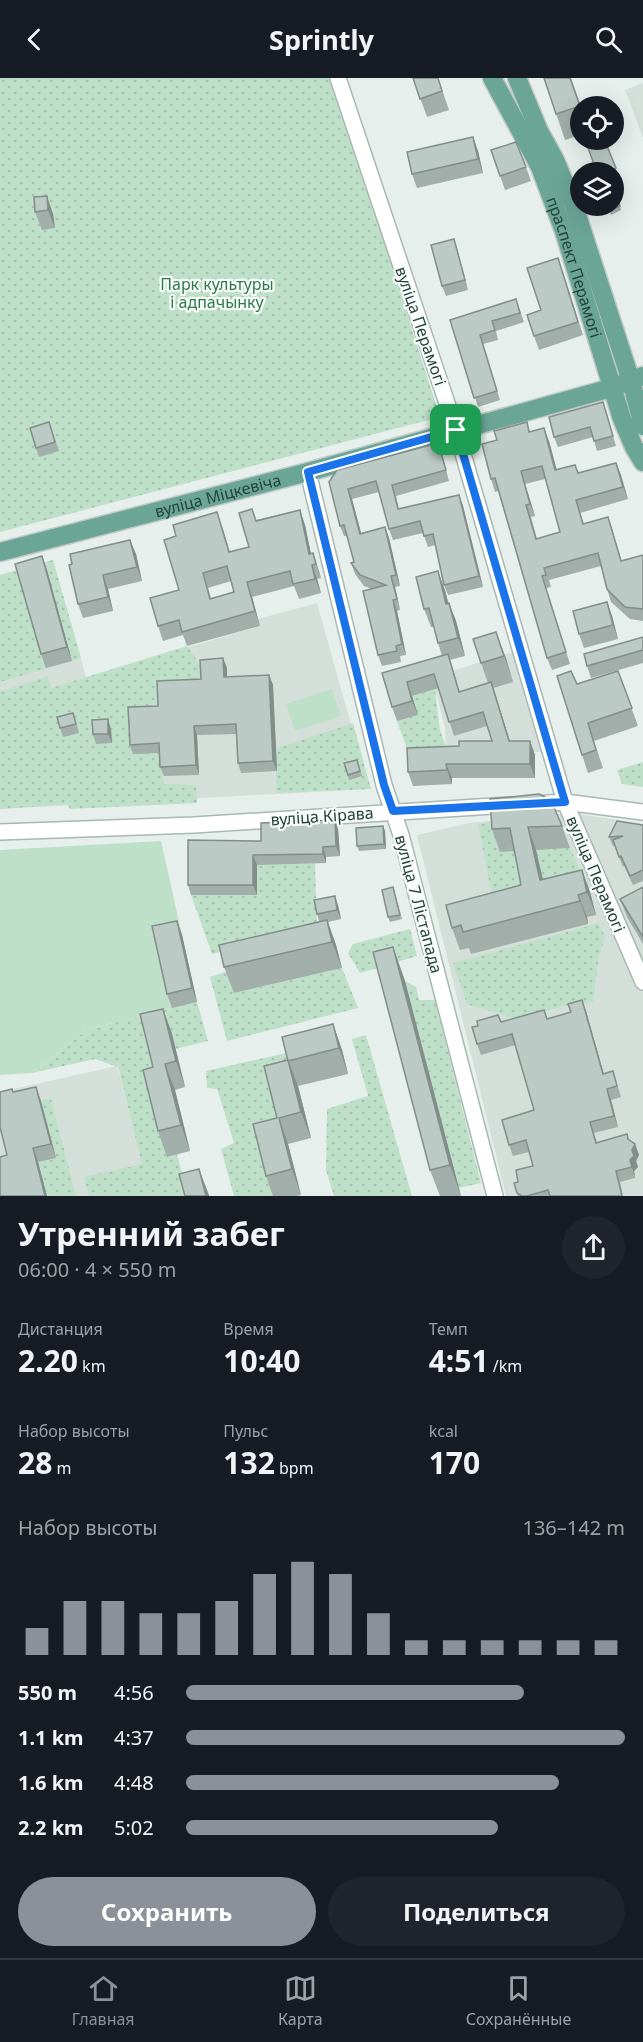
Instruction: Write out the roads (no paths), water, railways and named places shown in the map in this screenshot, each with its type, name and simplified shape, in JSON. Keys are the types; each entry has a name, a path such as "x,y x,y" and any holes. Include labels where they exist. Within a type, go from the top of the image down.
{"main road":[{"name":"праспект Перамогі","path":"492,78 540,167 564,231 611,388 634,447 643,462"},
{"name":"праспект Перамогі","path":"517,78 539,131 555,160 637,378 643,426"},
{"name":"вуліца Міцкевіча","path":"0,552 308,472 611,388 637,378"}],"street":[{"name":"вуліца Перамогі","path":"338,78 456,430 565,802 643,982"},
{"name":"вуліца 7 Лістапада","path":"308,472 384,785 393,811 495,1196"},
{"name":"вуліца Кірава","path":"0,832 194,825 565,802 643,812"}],"park label":[{"name":"Парк культуры і адпачынку","path":"217,293"}]}
